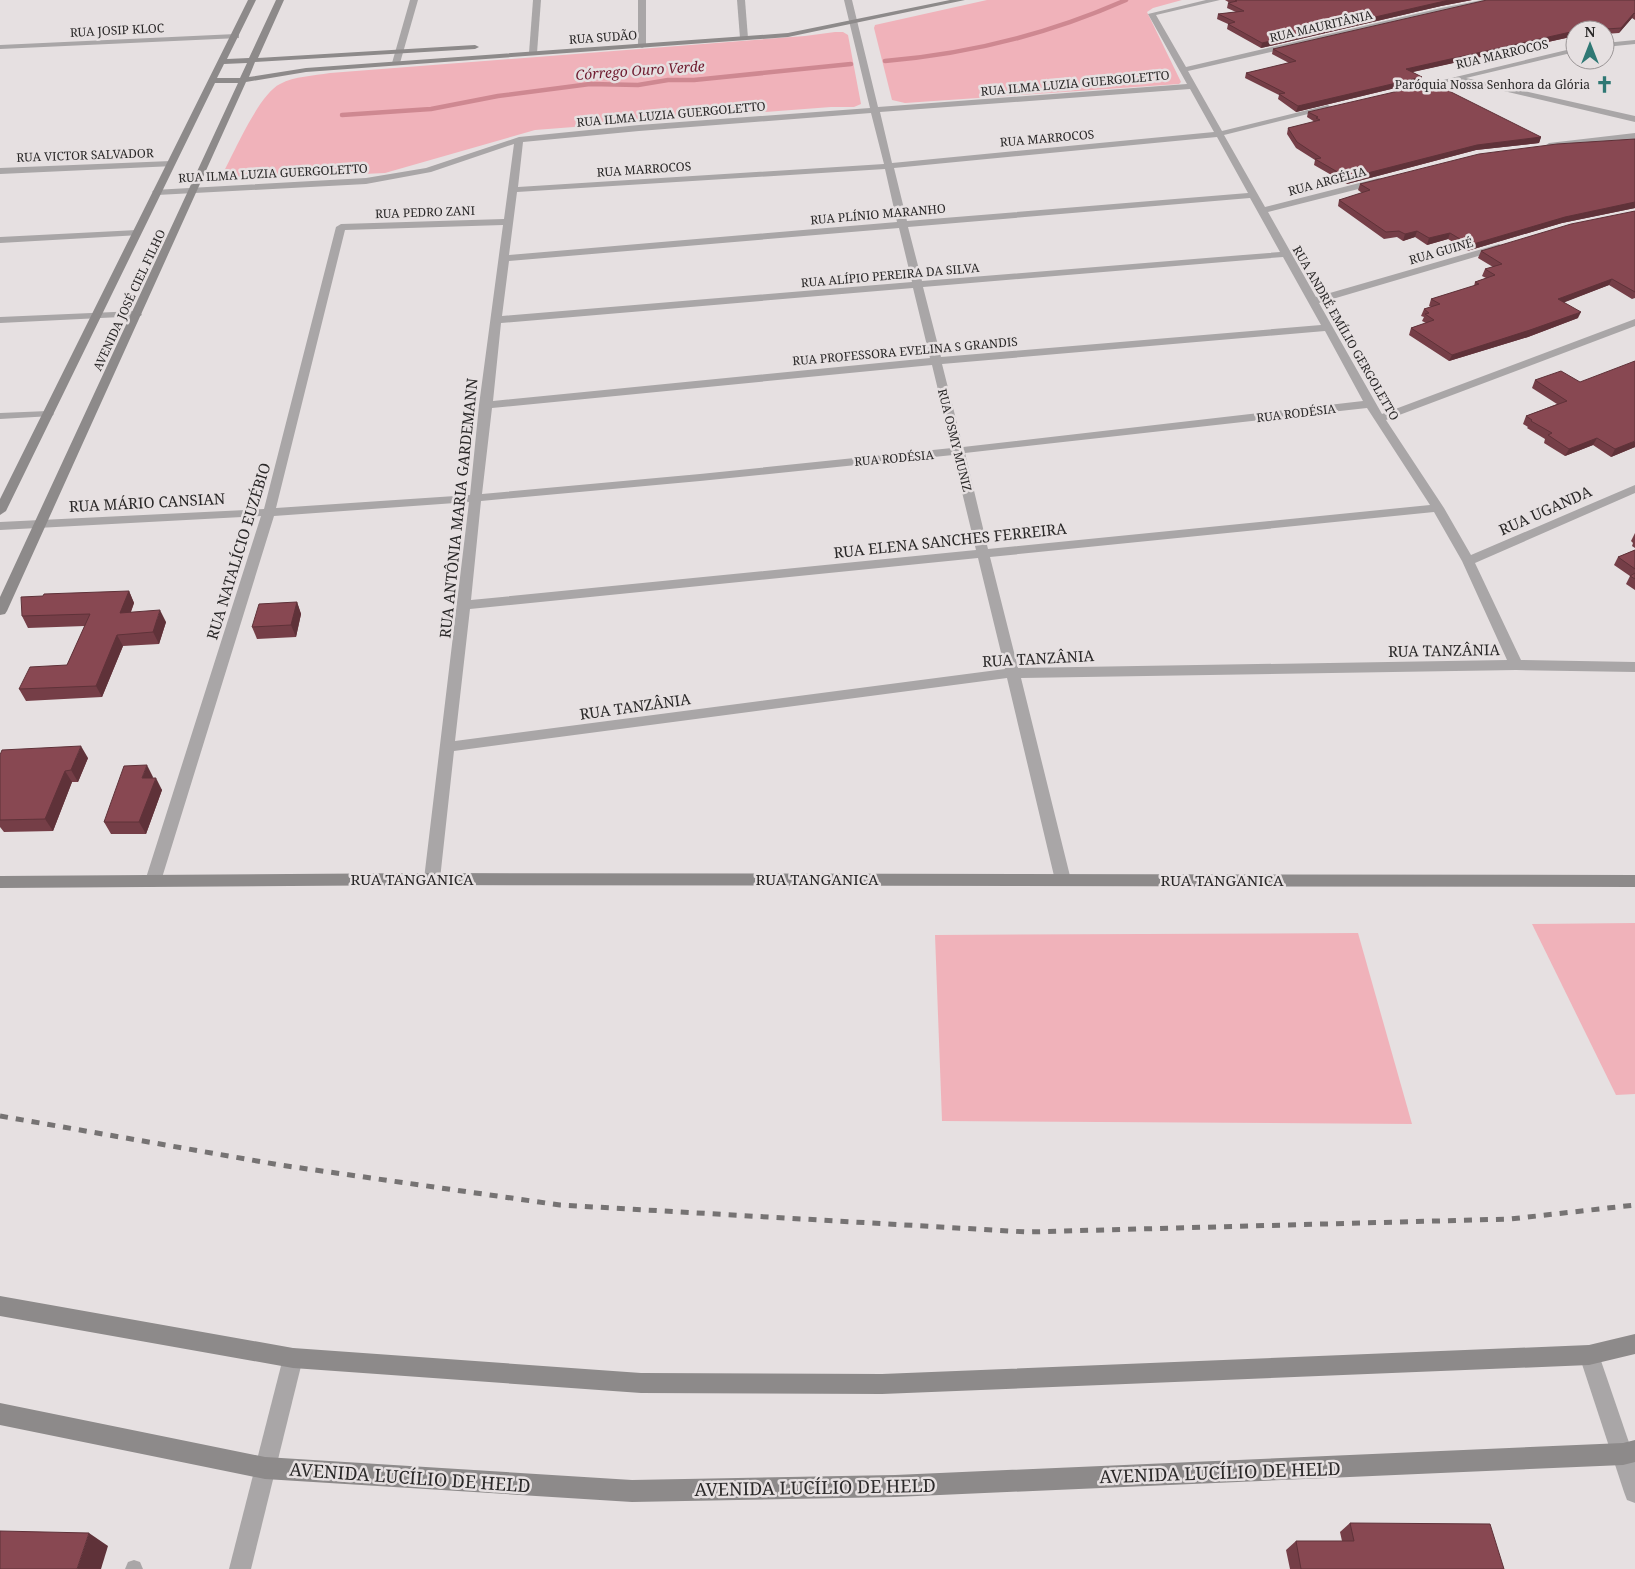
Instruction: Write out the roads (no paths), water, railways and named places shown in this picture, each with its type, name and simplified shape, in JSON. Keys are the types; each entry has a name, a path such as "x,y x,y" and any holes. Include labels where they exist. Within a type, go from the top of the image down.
{"street":[{"name":"AVENIDA JOSÉ CIEL FILHO","path":"0,511 157,192 214,81 252,0"},
{"name":"AVENIDA JOSÉ CIEL FILHO","path":"0,611 280,0"},
{"path":"396,63 414,0"},
{"path":"533,53 537,0"},
{"path":"642,0 642,46"},
{"path":"741,0 744,34"},
{"name":"RUA OSMY MUNIZ","path":"848,0 1063,880"},
{"path":"880,7 918,0"},
{"name":"RUA SUDÃO","path":"725,31 744,34 788,35 961,0"},
{"name":"RUA ANDRÉ EMÍLIO GERGOLETTO","path":"1216,0 1152,14 1378,419 1438,508 1468,561 1516,665"},
{"name":"RUA MAURITÂNIA","path":"1183,70 1431,12 1494,0"},
{"path":"842,15 860,11"},
{"name":"RUA SUDÃO","path":"214,81 244,80 306,70 642,46 744,34 753,29"},
{"name":"RUA JOSIP KLOC","path":"0,47 236,36"},
{"name":"RUA SUDÃO","path":"632,37 651,36"},
{"path":"1615,44 1635,42"},
{"path":"524,44 543,43"},
{"path":"1619,43 1630,51"},
{"path":"223,62 488,46"},
{"name":"RUA MARROCOS","path":"1409,89 1565,52"},
{"path":"1456,78 1632,118"},
{"name":"RUA ILMA LUZIA GUERGOLETTO","path":"157,192 366,182 428,170 519,140 639,128 1192,86"},
{"name":"RUA MARROCOS","path":"512,190 888,166 1219,134 1333,107"},
{"path":"1543,147 1635,136"},
{"name":"RUA ANTÔNIA MARIA GARDEMANN","path":"432,879 465,605 485,405 519,140"},
{"name":"RUA VICTOR SALVADOR","path":"0,171 171,164"},
{"name":"RUA ARGÉLIA","path":"1262,211 1392,177"},
{"name":"RUA PLÍNIO MARANHO","path":"504,258 1253,195"},
{"name":"RUA PEDRO ZANI","path":"341,227 509,222"},
{"name":"RUA NATALÍCIO EUZÉBIO","path":"153,881 269,512 341,227"},
{"path":"0,240 137,233"},
{"name":"RUA GUINÉ","path":"1313,301 1510,244"},
{"name":"RUA ALÍPIO PEREIRA DA SILVA","path":"496,320 1286,254"},
{"path":"0,320 136,314"},
{"path":"1378,419 1635,322"},
{"name":"RUA PROFESSORA EVELINA S GRANDIS","path":"485,405 936,361 1328,328"},
{"name":"RUA RODÉSIA","path":"476,498 958,452 1370,404"},
{"path":"0,416 48,414"},
{"name":"RUA UGANDA","path":"1468,561 1635,488"},
{"name":"RUA MÁRIO CANSIAN","path":"0,526 269,512 476,498"},
{"name":"RUA ELENA SANCHES FERREIRA","path":"465,605 1438,508"},
{"name":"RUA TANZÂNIA","path":"448,747 1012,673 1516,665 1635,667"},
{"name":"RUA TANGANICA","path":"0,882 432,879 1635,881"},
{"path":"0,1306 293,1358 641,1383 882,1384 1589,1354 1635,1344"},
{"path":"1589,1354 1629,1453 1635,1492"},
{"path":"240,1569 293,1358"},
{"name":"AVENIDA LUCÍLIO DE HELD","path":"0,1414 265,1468 632,1491 895,1486 1629,1453"}],"waterway":[{"name":"Córrego Ouro Verde","path":"885,61 978,48 1008,41 1068,23 1126,0"},
{"name":"Córrego Ouro Verde","path":"342,115 431,109 498,96 590,84 638,85 668,80 694,80 851,64"}],"railway":[{"path":"0,1116 280,1165 560,1205 1027,1232 1510,1219 1635,1205"}],"place":[{"name":"Paróquia Nossa Senhora da Glória","path":"1604,84"}]}
